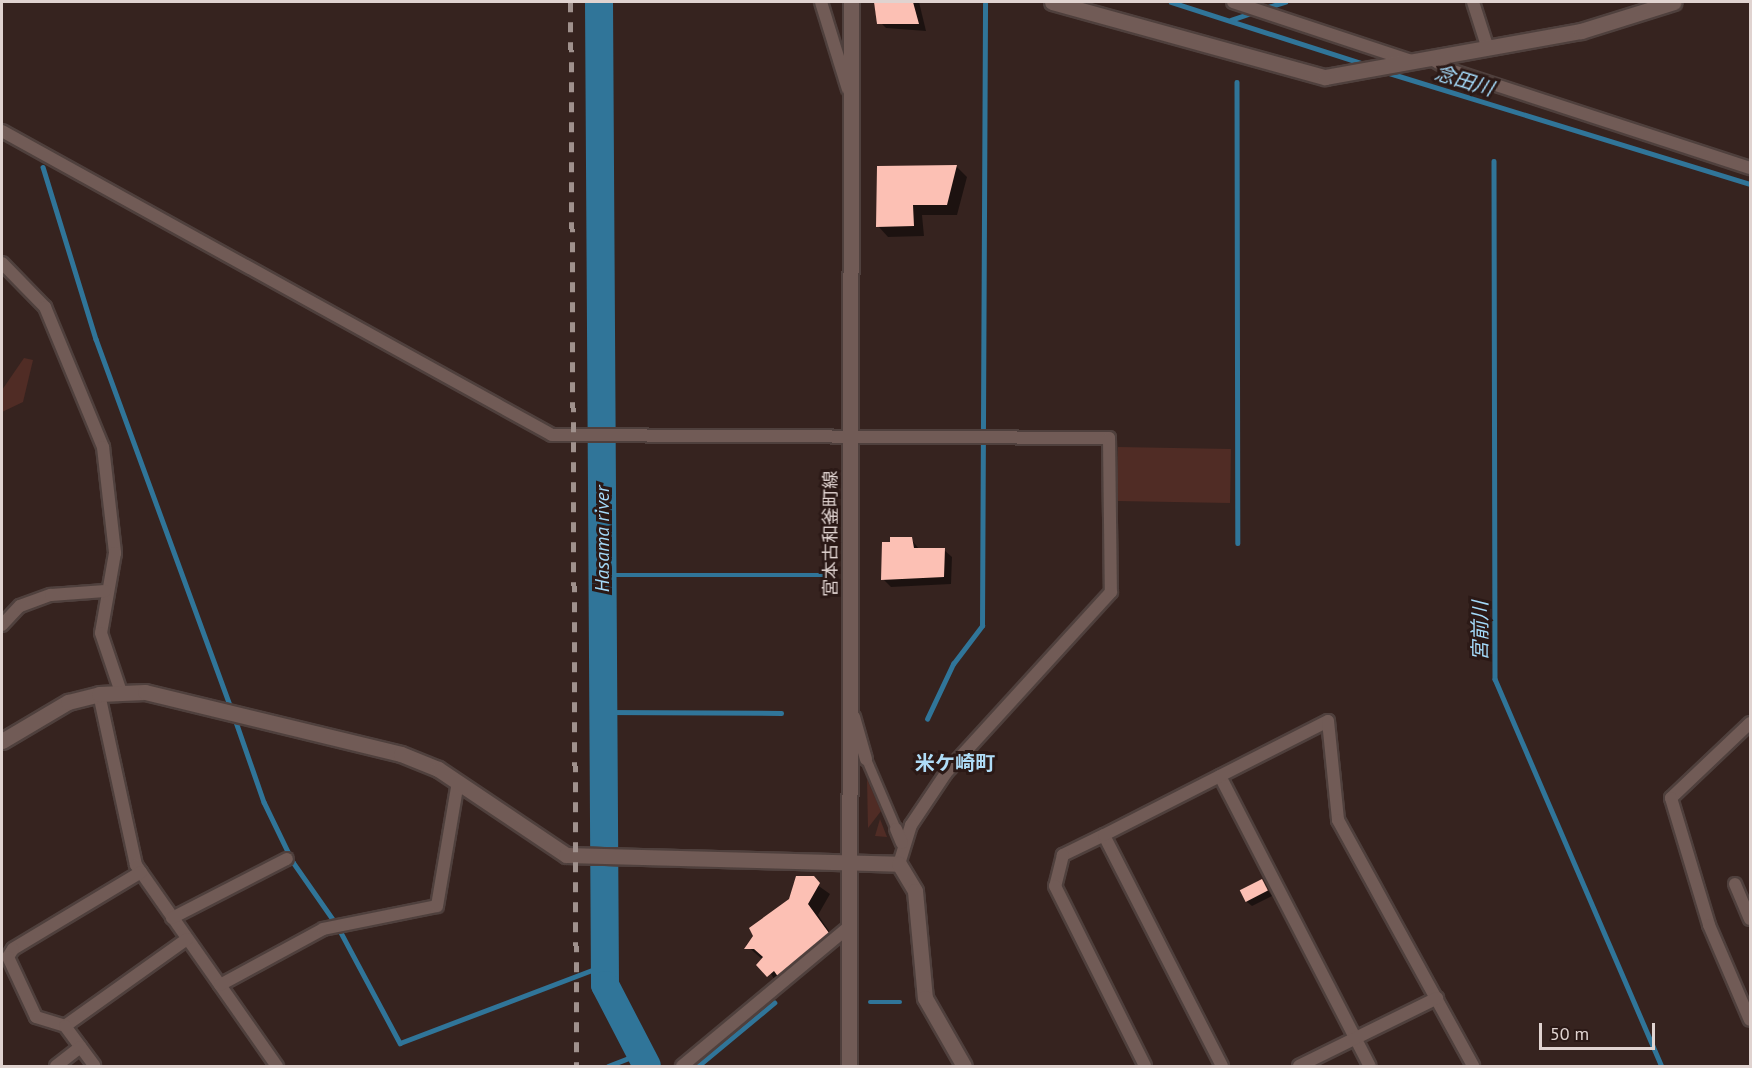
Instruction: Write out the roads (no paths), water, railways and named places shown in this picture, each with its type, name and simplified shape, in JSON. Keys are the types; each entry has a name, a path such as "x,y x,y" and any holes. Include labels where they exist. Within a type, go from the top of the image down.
{"street":[{"path":"821,2 849,95"},
{"name":"宮本古和釜町線","path":"849,1066 850,2"},
{"path":"1052,2 1301,73 1367,71 1488,49 1581,31 1674,2"},
{"path":"1233,2 1408,63"},
{"path":"1473,2 1488,49"},
{"path":"1432,59 1450,70 1750,168"},
{"path":"2,131 536,430 592,437 1109,438 1111,592 975,737 902,843 899,864 915,891 925,998 964,1066"},
{"path":"2,263 45,307 103,447 115,552 105,591 102,645 121,692"},
{"path":"2,625 20,606 51,595 105,591"},
{"path":"2,741 47,711 99,694 145,692 401,754 459,782 558,852 595,858 849,860 899,864"},
{"path":"99,694 120,804 141,872 277,1066"},
{"path":"850,699 867,759 902,843"},
{"path":"1145,1066 1055,886 1063,855 1328,720 1338,820 1473,1066"},
{"path":"1750,723 1671,798 1708,925 1750,1020"},
{"path":"1220,776 1370,1066"},
{"path":"220,985 323,928 437,906 459,782"},
{"path":"1104,835 1222,1066"},
{"path":"172,918 287,859"},
{"path":"94,1065 65,1026 36,1017 8,957 13,948 141,872"},
{"path":"1735,884 1750,919"},
{"path":"682,1066 850,926"},
{"path":"65,1026 187,939"},
{"path":"1299,1066 1437,998"},
{"path":"56,1066 80,1047"}],"waterway":[{"name":"Hasama river","path":"599,2 605,985 647,1066"},
{"name":"念田川","path":"1171,2 1364,64"},
{"path":"1265,8 1285,2"},
{"path":"927,719 953,664 982,626 985,4"},
{"path":"1231,20 1254,12"},
{"name":"念田川","path":"1386,72 1750,184"},
{"path":"1237,82 1238,543"},
{"name":"宮前川","path":"1494,161 1495,679 1662,1066"},
{"path":"43,167 96,339 231,708"},
{"path":"602,575 826,575"},
{"path":"603,712 781,713"},
{"path":"234,716 264,802 293,862 337,925 400,1043 605,965"},
{"path":"870,1002 900,1002"},
{"path":"698,1066 774,1003"},
{"path":"608,1066 640,1054"}],"railway":[{"path":"571,2 577,1066"}],"district":[{"name":"米ケ崎町","path":"955,763"}]}
